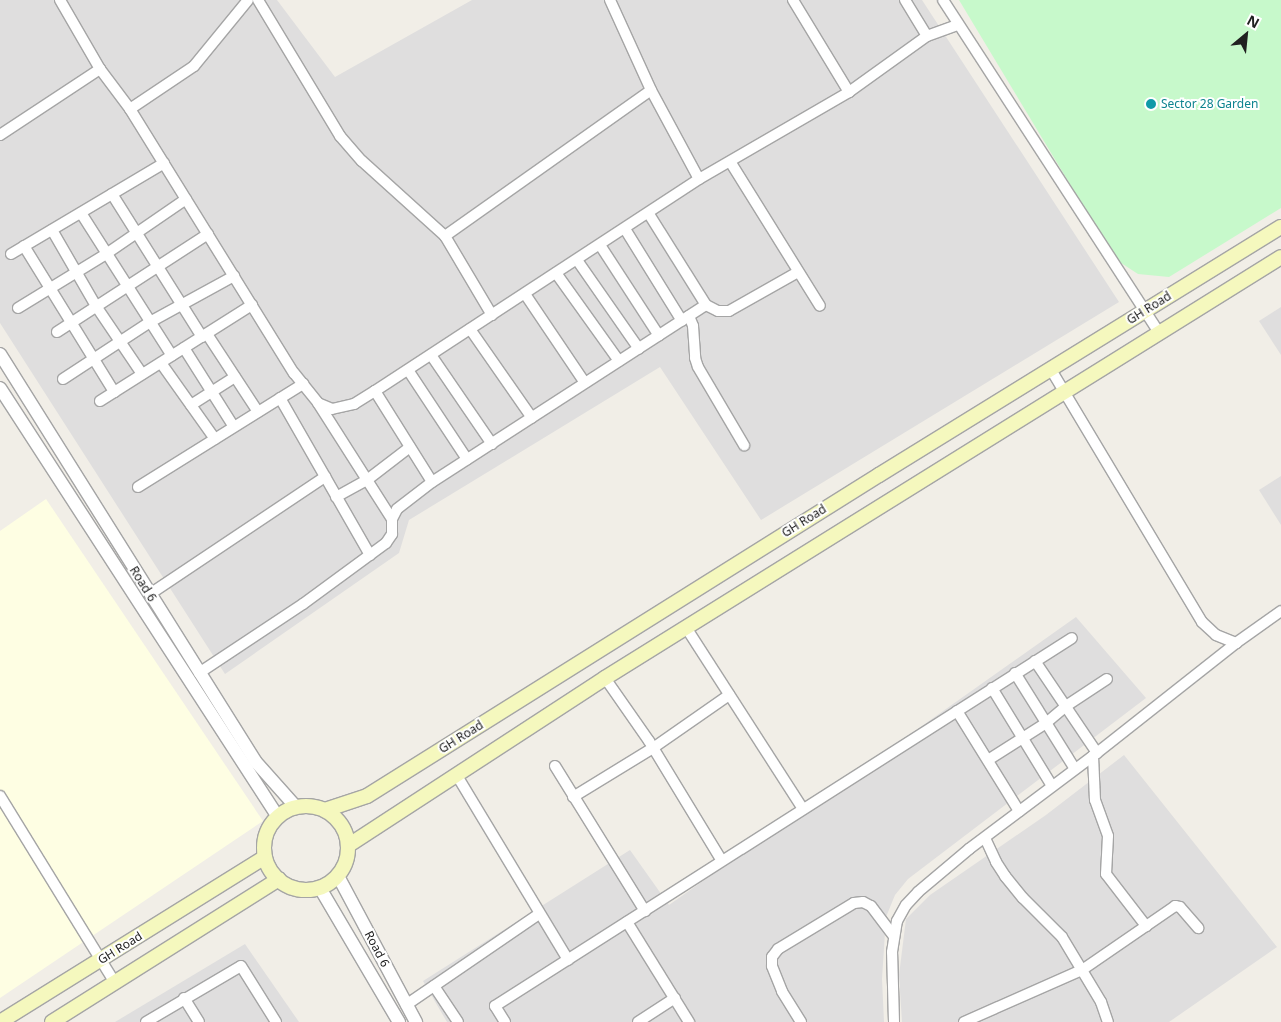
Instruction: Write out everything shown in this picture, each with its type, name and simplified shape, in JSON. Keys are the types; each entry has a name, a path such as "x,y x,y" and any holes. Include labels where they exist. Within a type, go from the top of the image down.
{"main road":[{"name":"GH Road","path":"325,810 367,796 1050,368 1281,227"},
{"path":"349,845 456,774 880,505 1281,257"},
{"path":"306,806 325,810 337,819 345,831 349,845 346,861 338,876 320,888 306,890 291,887 279,880 265,857 266,836 278,817 296,807 306,806"},
{"name":"GH Road","path":"0,1022 265,857"},
{"path":"52,1022 279,880"}],"street":[{"path":"60,0 100,69 130,109 252,305 303,384 318,403 392,519"},
{"path":"130,109 194,66 248,0"},
{"path":"258,0 350,150 445,236 492,315"},
{"path":"610,0 651,90 699,180"},
{"path":"793,0 849,92"},
{"path":"904,0 927,36"},
{"path":"943,0 1160,332"},
{"path":"318,403 332,409 354,404 699,180 849,92 927,36 958,25"},
{"path":"0,135 100,69"},
{"path":"445,236 651,90"},
{"path":"731,162 820,306"},
{"path":"11,254 164,164"},
{"path":"112,194 181,305 235,377 258,412"},
{"path":"18,308 106,254 186,199"},
{"path":"81,213 172,356"},
{"path":"649,214 706,305 718,311 729,311 798,272"},
{"path":"625,229 693,326 695,358 698,367 744,445"},
{"path":"52,230 96,306 142,374"},
{"path":"57,332 208,234"},
{"path":"600,245 659,336"},
{"path":"24,246 114,392"},
{"path":"577,260 639,349"},
{"path":"556,273 619,361"},
{"path":"63,379 121,343 150,322 234,276"},
{"path":"525,294 586,383"},
{"path":"100,401 252,305"},
{"path":"199,673 303,604 386,543 392,534 392,519 397,509 432,482 706,305"},
{"path":"470,330 532,418"},
{"path":"184,348 234,426"},
{"name":"Road 6","path":"0,354 255,761 296,807"},
{"path":"431,354 492,444"},
{"path":"161,362 215,439"},
{"path":"1050,368 1202,622 1216,635 1236,643"},
{"path":"408,370 467,459"},
{"path":"191,405 235,377"},
{"path":"138,487 303,384"},
{"name":"Road 6","path":"0,388 278,817"},
{"path":"375,391 432,482"},
{"path":"280,398 370,555"},
{"path":"336,498 367,480 410,447"},
{"path":"150,594 325,478"},
{"path":"894,1022 892,952 897,921 906,904 918,892 1019,811 1236,643 1281,611"},
{"path":"687,629 804,809"},
{"path":"505,1022 496,1006 1072,638"},
{"path":"1035,661 1066,706 1095,754 1095,800 1108,836 1106,874 1146,926"},
{"path":"1015,673 1075,769"},
{"path":"606,678 653,748 722,861"},
{"path":"988,760 1046,723 1066,706 1107,679"},
{"path":"992,688 1052,786"},
{"path":"573,797 653,748 729,695"},
{"path":"957,711 1019,811"},
{"path":"555,766 645,911"},
{"path":"456,774 568,960"},
{"path":"0,796 115,983"},
{"path":"985,838 1005,876 1023,898 1062,937 1101,1002 1108,1022"},
{"name":"Road 6","path":"338,876 416,1022"},
{"name":"Road 6","path":"320,888 399,1022"},
{"path":"801,1022 782,991 772,966 772,957 778,949 854,903 863,902 870,906 894,936"},
{"path":"964,1022 1082,970 1178,906 1198,928"},
{"path":"406,1005 539,914"},
{"path":"627,922 689,1022"},
{"path":"146,1022 241,966 276,1022"},
{"path":"434,986 458,1022"},
{"path":"184,998 199,1022"},
{"path":"638,1022 675,998"}],"shaded area":[{"path":"0,0 277,0 335,77 472,0 922,0 1119,302 761,520 660,367 409,520 399,553 225,674 0,323"},
{"path":"1281,307 1281,355 1259,321"},
{"path":"1281,476 1281,525 1259,490"},
{"path":"46,499 263,821 0,998 0,531"},
{"path":"1076,617 1146,698 908,879 895,895 886,917 882,979 884,1022 447,1022 423,981 630,850 669,905"},
{"path":"1124,755 1277,947 1169,1022 902,1022 899,975 906,919 930,895 1046,815"},
{"path":"245,944 299,1022 115,1022"}],"green space":[{"name":"Sector 28 Garden","path":"959,0 1281,0 1281,208 1169,277 1138,274 1115,259"}],"place":[{"name":"Sector 28 Garden","path":"1151,104"}]}
